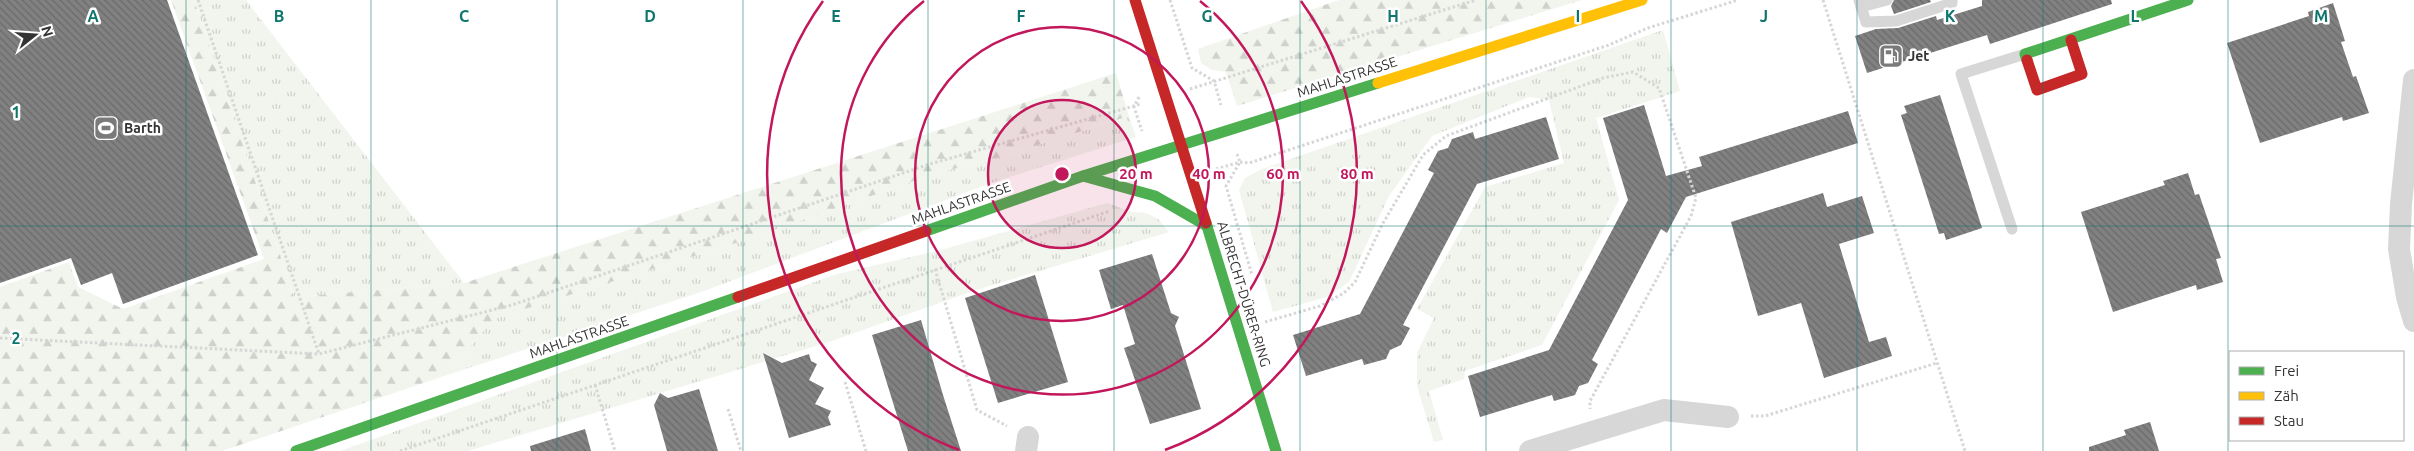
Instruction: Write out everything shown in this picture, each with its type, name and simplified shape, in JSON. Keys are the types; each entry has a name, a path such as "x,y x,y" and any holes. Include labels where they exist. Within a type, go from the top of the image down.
{"street":[{"name":"ALBRECHT-DÜRER-RING","path":"1135,0 1182,145 1276,451"},
{"name":"MAHLASTRASSE","path":"296,451 1083,176 1642,0"},
{"path":"2071,40 2082,74 2037,90 2026,54 2188,0"},
{"path":"2414,80 2401,204 2399,249 2407,297 2414,321"},
{"path":"1083,176 1155,196 1207,226"},
{"path":"1530,451 1664,410 1728,416"}],"lane":[{"path":"1887,0 1860,4 1866,22 1896,21 1952,3 1952,0"},
{"path":"2012,229 1961,74 2026,54"}],"path":[{"path":"198,0 319,354"},
{"path":"1170,0 1192,68 1214,81 1476,0"},
{"path":"1252,277 1226,186 1240,162 1248,163 1277,154 1609,45 1648,28 1738,0"},
{"path":"1822,0 1965,451"},
{"path":"1265,322 1320,306 1344,293 1354,282 1382,225 1423,156 1446,136 1603,78 1633,72 1659,88 1696,198 1691,216 1590,402 1588,434"},
{"path":"0,338 319,354 512,305 930,164 1134,107"},
{"path":"400,451 707,349 935,269 1119,208"},
{"path":"935,269 977,410 1027,444"},
{"path":"1263,313 1268,331"},
{"path":"1728,416 1765,416 1937,362"},
{"path":"845,382 866,451"},
{"path":"595,385 615,451"},
{"path":"728,409 741,451"}],"green space":[{"path":"171,0 194,0 294,297 464,283 1116,73 1129,116 1000,157 934,174 739,242 493,319 447,375 222,451 0,451 0,287 69,262 78,287 123,309 264,259"},
{"path":"194,0 246,0 464,283 294,297"},
{"path":"1339,0 1582,0 1237,106 1226,72 1212,70 1201,63 1198,49"},
{"path":"1663,30 1680,91 1596,118 1619,200 1542,345 1465,371 1464,379 1429,391 1443,440 1434,442 1417,386 1417,353 1434,318 1417,309 1485,187 1564,163 1549,100 1529,97 1432,136 1389,196 1349,282 1327,297 1273,312 1239,190 1245,178 1262,169"},
{"path":"1129,116 1136,137 991,183 704,291 447,375 493,319 739,242 934,174 1000,157"},
{"path":"1107,203 1132,212 1146,213 1158,219 1169,232 973,291 826,343 468,451 340,451 837,274 937,251"}],"building":[{"name":"Barth","path":"0,0 167,0 258,255 123,304 112,273 81,285 71,258 0,283"},
{"path":"1894,0 1930,0 1931,2 1894,14 1891,6"},
{"path":"1982,0 2111,0 2112,4 1990,44 1987,35 1867,73 1855,36 1876,29 1898,28 1936,16 1937,20 1982,6"},
{"path":"2333,3 2345,41 2341,42 2353,77 2356,76 2369,113 2343,121 2342,117 2260,143 2227,43 2309,16 2308,12"},
{"path":"1940,95 1982,228 1946,240 1944,233 1939,234 1901,115 1907,113 1904,106"},
{"path":"1644,105 1666,176 1702,166 1699,157 1848,111 1858,143 1686,197 1667,233 1661,229 1592,360 1598,364 1588,383 1579,386 1575,395 1554,401 1552,395 1480,417 1468,376 1549,350 1628,200 1603,118"},
{"path":"1546,117 1559,159 1477,184 1403,325 1410,328 1401,345 1390,350 1386,359 1364,365 1362,359 1306,376 1293,335 1360,314 1434,173 1428,170 1438,151 1448,148 1452,139 1473,132 1475,139"},
{"path":"2188,173 2195,195 2199,194 2221,258 2216,259 2223,282 2197,290 2196,285 2113,312 2081,212 2165,185 2163,181"},
{"path":"1823,193 1827,207 1862,196 1874,233 1839,244 1869,342 1886,337 1892,356 1824,378 1801,303 1758,316 1731,222"},
{"path":"1152,254 1171,313 1179,317 1175,326 1201,409 1150,424 1124,348 1135,344 1123,305 1111,309 1099,270"},
{"path":"1035,275 1068,382 998,403 965,298"},
{"path":"921,320 961,451 908,451 872,335"},
{"path":"763,353 782,363 809,354 811,361 817,364 809,380 824,388 815,404 831,411 828,417 831,425 789,438"},
{"path":"699,389 718,451 667,451 654,405 660,393 668,398"},
{"path":"2150,422 2159,451 2089,451 2089,447 2126,435 2124,430"},
{"path":"585,429 591,451 531,451 530,446"}],"traffic: fast":[{"path":"2027,60 2025,54 2188,0"},
{"path":"926,231 1083,176 1378,83"},
{"path":"1083,176 1155,196 1207,226"},
{"path":"1206,223 1276,451"},
{"path":"296,451 738,297"}],"traffic: slow":[{"path":"1378,83 1642,0"}],"traffic: jam":[{"path":"1135,0 1206,223"},
{"path":"2027,60 2037,90 2082,74 2071,40"},
{"path":"738,297 926,231"}],"place":[{"name":"Jet","path":"1891,56"},
{"name":"Barth","path":"106,128"}]}
